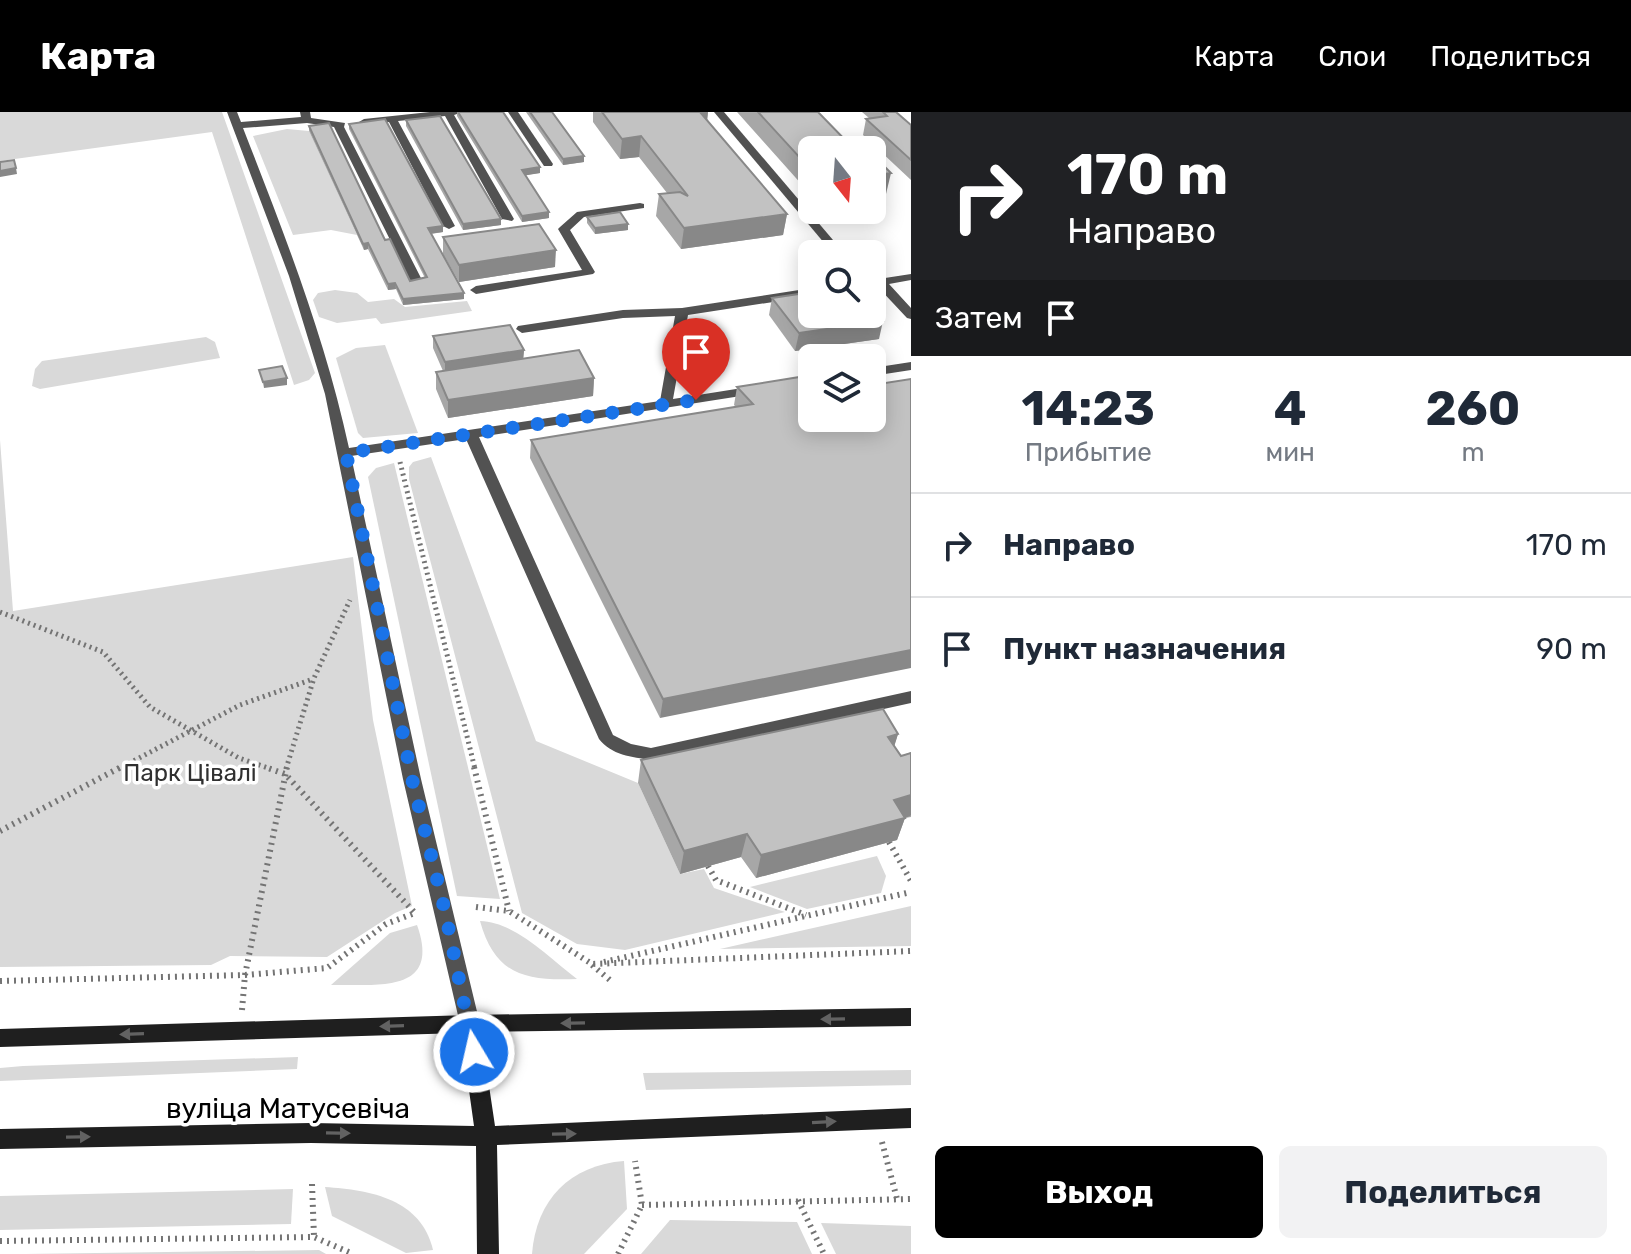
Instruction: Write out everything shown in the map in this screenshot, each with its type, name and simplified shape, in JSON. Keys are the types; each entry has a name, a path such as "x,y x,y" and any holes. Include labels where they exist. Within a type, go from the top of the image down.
{"main road":[{"path":"0,1038 470,1024 911,1017"},
{"path":"470,1024 486,1136 488,1254"},
{"name":"вуліца Матусевіча","path":"0,1139 311,1133 486,1136 630,1133 911,1118"}],"lane":[{"path":"232,112 295,276 331,394 346,453 412,779 470,1024"},
{"path":"513,112 548,164"},
{"path":"719,112 827,240"},
{"path":"237,125 306,116 338,125 453,113 508,219"},
{"path":"392,119 449,226"},
{"path":"338,125 416,280"},
{"path":"549,231 564,229 581,214 640,206"},
{"path":"476,290 589,272 564,229"},
{"path":"886,281 911,277"},
{"path":"886,291 911,315"},
{"path":"522,329 623,314 682,312 798,294"},
{"path":"666,404 682,312"},
{"path":"886,370 911,366"},
{"path":"346,453 768,388"},
{"path":"471,434 607,739 627,750 651,754 911,697"}],"path":[{"path":"396,446 509,911"},
{"path":"241,1031 245,975 285,774 314,678 368,560"},
{"path":"0,612 62,639 103,652 150,707 239,758 285,774 415,913 386,924 327,968 245,975 0,981"},
{"path":"0,831 240,705 314,678"},
{"path":"889,842 911,881"},
{"path":"708,866 716,880 807,916"},
{"path":"592,964 911,892"},
{"path":"476,907 509,911 592,964 611,981"},
{"path":"592,964 911,951"},
{"path":"876,1119 897,1199"},
{"path":"618,1254 642,1205 635,1161"},
{"path":"312,1184 314,1237"},
{"path":"642,1205 911,1199"},
{"path":"798,1200 824,1254"},
{"path":"0,1241 314,1237 353,1254"}],"green space":[{"path":"0,112 222,112 315,373 309,380 294,385 212,132 0,161"},
{"path":"287,129 309,131 357,235 331,230 293,235 253,136"},
{"path":"335,290 357,293 368,302 394,299 405,307 467,301 472,311 381,324 376,318 337,323 319,317 313,300 318,293"},
{"path":"206,337 215,342 220,358 40,389 32,386 35,369 42,361"},
{"path":"385,345 418,433 363,438 358,433 336,358 356,348"},
{"name":"Парк Цівалі","path":"0,440 13,611 353,557 373,720 412,906 395,913 327,957 230,956 211,965 0,967"},
{"path":"431,457 536,741 638,783 680,874 704,869 714,888 785,912 625,950 577,944 522,913 409,479 409,467 413,462"},
{"path":"394,463 500,899 457,896 368,477 376,468"},
{"path":"877,856 886,876 881,893 807,909 750,887"},
{"path":"911,906 911,946 720,949"},
{"path":"480,921 519,934 577,979 542,978 515,971 494,953"},
{"path":"417,925 422,948 420,964 413,974 385,984 331,985 390,933"},
{"path":"298,1057 297,1069 0,1081 0,1068 23,1066"},
{"path":"911,1070 911,1085 646,1090 643,1073"},
{"path":"624,1161 627,1209 584,1254 532,1254 540,1217 559,1189 587,1170"},
{"path":"325,1187 376,1195 406,1208 427,1233 433,1250 406,1253 332,1216"},
{"path":"293,1189 291,1224 0,1230 0,1196"},
{"path":"670,1220 797,1222 812,1254 641,1254"},
{"path":"821,1223 911,1226 911,1254 836,1254"},
{"path":"319,1250 326,1254 25,1254"}],"building":[{"path":"458,112 503,112 540,167 522,170 549,212 522,216"},
{"path":"530,112 552,112 584,156 563,159"},
{"path":"602,112 700,112 787,214 684,228 659,194 680,192 688,196 641,136 622,139"},
{"path":"758,112 818,112 841,136 798,136 798,156"},
{"path":"883,112 896,112 911,125 911,160 866,119 887,116"},
{"path":"440,116 501,219 463,224 406,120"},
{"path":"385,119 443,226 428,228 464,293 403,299 395,283 388,284 368,243 363,244 309,126 329,123 385,240 390,239 410,281 427,277 349,124"},
{"path":"14,160 16,168 0,171 0,162"},
{"path":"620,212 628,224 595,228 587,217"},
{"path":"539,224 556,250 459,265 443,237"},
{"path":"798,294 798,328 834,328 799,333 772,298"},
{"path":"510,325 524,350 445,362 433,336"},
{"path":"579,350 594,378 448,400 436,372"},
{"path":"282,366 287,378 263,382 259,370"},
{"path":"798,377 798,432 886,432 886,383 911,379 911,650 663,699 531,440 753,404 737,387"},
{"path":"883,709 898,734 888,737 901,756 911,753 911,795 894,800 905,818 761,855 747,834 684,851 641,760"}],"route":[{"path":"474,1052 445,911 412,779 346,453 696,400"}]}
